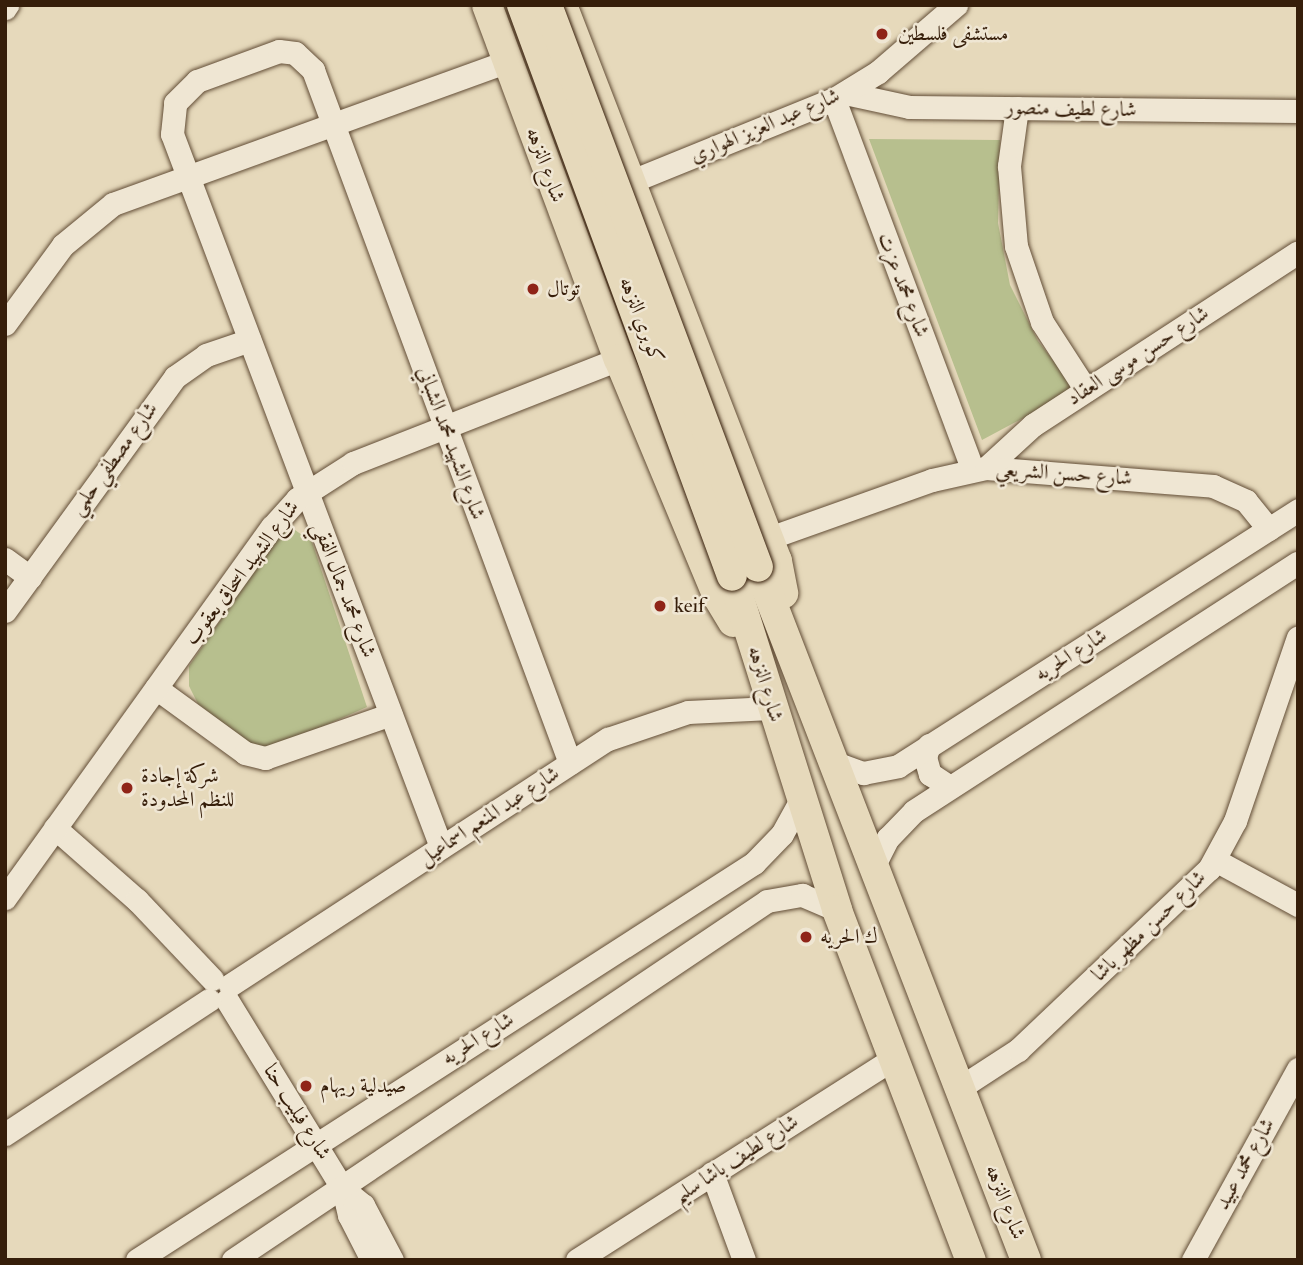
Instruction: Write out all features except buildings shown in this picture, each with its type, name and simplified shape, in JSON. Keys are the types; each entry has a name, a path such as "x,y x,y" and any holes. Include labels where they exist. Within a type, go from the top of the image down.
{"main road":[{"name":"شارع النزهه","path":"487,5 619,359 718,597 729,617 751,638 837,910 971,1260"},
{"name":"كوبري النزهه","path":"522,5 672,404 751,638"},
{"name":"كوبري النزهه","path":"547,5 780,621"},
{"path":"504,54 512,24 529,14 548,12 566,15"},
{"name":"شارع النزهه","path":"566,15 769,538 782,581 780,621 838,764 1026,1260"}],"street":[{"name":"شارع عبد العزيز الهواري","path":"632,181 839,96 878,72 956,5"},
{"name":"شارع الشهيد محمد الشباني","path":"188,176 170,124 181,94 197,81 270,52 295,53 309,63 570,763"},
{"path":"5,324 62,245 86,222 128,197 332,123 504,54"},
{"name":"شارع لطيف منصور","path":"839,96 898,106 1298,111"},
{"name":"شارع محمد عزت","path":"839,96 979,469"},
{"path":"1017,108 1009,166 1016,246 1042,322 1086,390"},
{"name":"شارع محمد جمال الفقي","path":"188,176 441,847"},
{"name":"شارع حسن موسى العقاد","path":"979,469 1023,432 1298,252"},
{"name":"شارع مصطفي حلمي","path":"5,611 175,377 197,359 250,340"},
{"name":"شارع الشهيد اسحاق يعقوب","path":"5,898 272,527 307,491 341,469 619,359"},
{"name":"شارع حسن الشريعي","path":"769,538 932,480 979,469 1213,486 1246,501 1269,529"},
{"name":"شارع الحريه","path":"838,764 863,773 881,772 929,745 1298,510"},
{"path":"5,559 30,577"},
{"path":"875,863 900,823 950,786 1298,563"},
{"name":"شارع حسن مظهر باشا","path":"961,1087 1018,1050 1185,895 1215,860 1235,821 1298,637"},
{"path":"156,688 245,753 265,758 391,714"},
{"name":"شارع عبد المنعم اسماعيل","path":"5,1134 608,739 655,720 705,710 771,708"},
{"path":"929,745 925,757 930,774 950,786"},
{"name":"شارع الحريه","path":"136,1260 316,1142 731,879 772,847 801,800"},
{"name":"شارع فيليب حنا","path":"55,828 137,900 220,991 343,1189 349,1215 373,1260"},
{"path":"1215,860 1298,905"},
{"path":"731,879 750,887 754,902 750,912"},
{"path":"233,1260 343,1189 773,898 795,894 837,910"},
{"name":"شارع لطيف باشا سليم","path":"577,1260 894,1058"},
{"name":"شارع محمد عبيد","path":"1193,1260 1298,1069"},
{"path":"712,1174 744,1260"},
{"name":"شارع فيليب حنا","path":"343,1189 363,1205 392,1260"}],"green space":[{"path":"869,139 1000,140 998,223 1010,285 1038,341 1076,390 982,440"},
{"path":"295,530 312,542 367,707 274,748 253,746 198,704 189,686 189,666 281,532"}],"place":[{"name":"مستشفى فلسطين","path":"882,34"},
{"name":"توتال","path":"533,289"},
{"name":"keif","path":"660,606"},
{"name":"شركة إجادة للنظم المحدودة","path":"127,788"},
{"name":"ك الحريه","path":"806,937"},
{"name":"صيدلية ريهام","path":"306,1086"}]}
